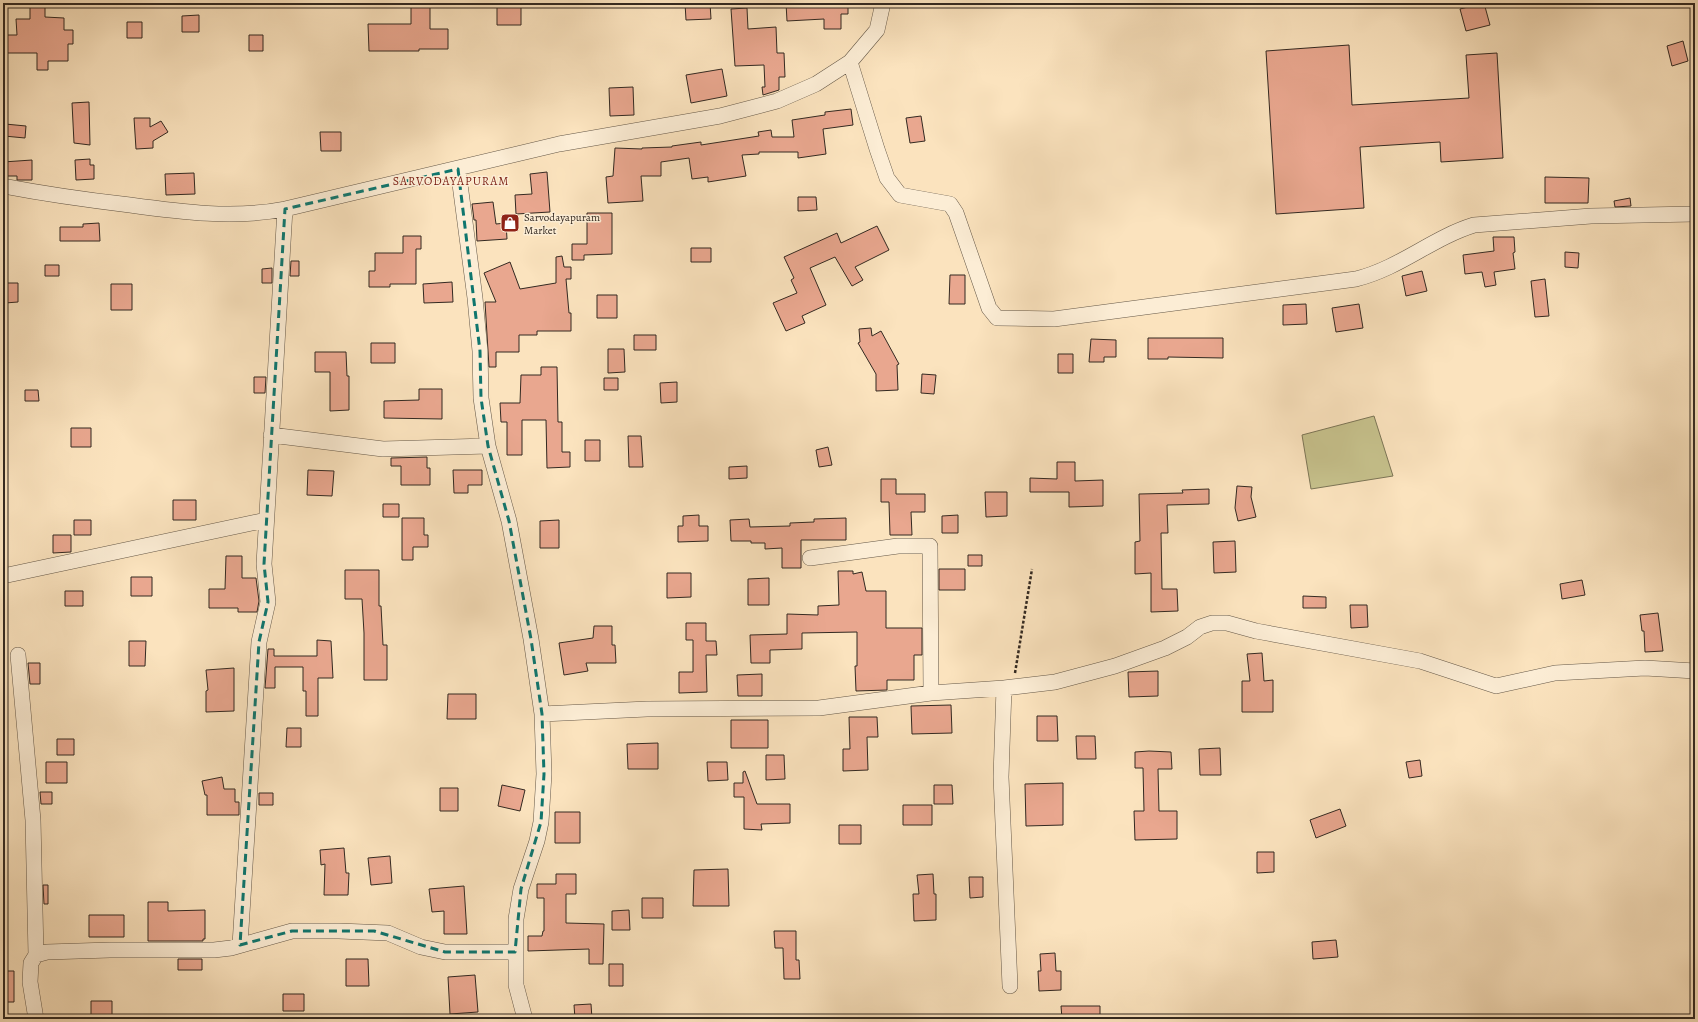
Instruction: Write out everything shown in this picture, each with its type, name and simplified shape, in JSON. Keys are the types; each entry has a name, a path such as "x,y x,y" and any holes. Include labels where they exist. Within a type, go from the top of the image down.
{"street":[{"path":"3,186 66,198 180,212 255,214 285,209 559,144 720,116 777,101 816,84 850,62 877,30 883,3"},
{"path":"850,62 877,149 888,178 900,195 950,204 956,213 989,308 997,318 1054,319 1356,279 1384,270 1456,231 1474,225 1591,216 1695,214"},
{"path":"458,169 475,298 480,351 481,398 488,446 509,521 531,639 542,714 544,774 541,822 537,841 521,889 516,919 516,985 526,1019"},
{"path":"240,945 259,642 268,602 264,564 285,209"},
{"path":"271,435 383,449 488,446"},
{"path":"3,576 266,520"},
{"path":"810,558 898,546 930,546 932,693"},
{"path":"542,714 646,709 819,708 932,693 1008,688 1055,682 1115,666 1165,648 1187,637 1200,627 1212,623 1227,623 1256,631 1420,661 1496,686 1555,673 1645,668 1695,671"},
{"path":"18,655 33,820 36,955 31,963 30,982 36,1019"},
{"path":"1008,688 1001,777 1010,986"},
{"path":"36,955 47,952 102,950 214,950 240,945 292,931 360,931 388,933 421,947 445,952 515,952"}],"path":[{"path":"1008,688 1032,569"},
{"path":"691,1019 700,1016 703,1019"}],"highlighted area":[{"path":"458,169 480,351 481,398 488,446 509,521 531,639 542,714 544,774 541,822 521,889 515,952 445,952 374,931 292,931 240,945 259,642 268,602 264,564 285,209"}],"shaded area":[{"path":"1374,416 1393,476 1311,489 1302,435"}],"building":[{"path":"30,3 45,3 45,17 64,18 64,30 73,30 73,44 68,44 68,61 48,61 48,70 37,70 37,53 3,53 3,35 17,35 16,19 30,19"},
{"path":"411,3 430,3 430,29 448,29 448,49 419,49 419,51 369,51 368,24 411,24"},
{"path":"497,3 521,3 521,25 497,25"},
{"path":"685,3 710,3 711,19 686,20"},
{"path":"786,3 848,3 848,14 841,14 841,29 824,29 824,19 787,21"},
{"path":"1484,3 1490,25 1466,31 1460,9"},
{"path":"747,8 748,29 776,27 777,53 784,53 785,77 779,77 779,90 763,95 762,87 765,87 764,65 735,66 731,9"},
{"path":"199,15 199,32 182,32 182,16"},
{"path":"127,22 142,22 142,38 127,38"},
{"path":"249,35 263,35 263,51 249,51"},
{"path":"1683,41 1688,61 1672,66 1667,46"},
{"path":"1349,45 1352,105 1469,98 1466,55 1497,53 1503,158 1441,162 1440,142 1360,147 1364,208 1276,214 1266,51"},
{"path":"722,69 727,96 691,103 686,75"},
{"path":"633,87 634,115 610,116 609,88"},
{"path":"89,102 90,145 74,143 72,103"},
{"path":"851,109 853,125 823,129 826,154 798,158 798,152 759,152 759,154 742,155 746,176 708,182 708,177 692,179 689,158 661,162 661,176 641,176 643,201 608,203 606,177 613,176 615,148 642,149 672,147 701,142 701,145 759,136 758,132 771,130 772,137 794,137 792,120 825,115 825,112"},
{"path":"921,116 925,141 910,143 906,118"},
{"path":"134,118 150,118 150,127 161,121 168,132 153,141 153,148 136,149"},
{"path":"5,124 26,126 25,138 4,136"},
{"path":"320,132 341,132 341,151 321,151"},
{"path":"90,159 90,165 94,165 94,179 76,180 75,160"},
{"path":"32,160 32,180 17,180 17,176 3,176 3,162"},
{"path":"547,172 550,212 516,214 515,195 532,194 530,174"},
{"path":"194,173 195,194 166,195 165,174"},
{"path":"1545,177 1589,178 1588,203 1545,203"},
{"path":"798,197 816,197 817,210 798,211"},
{"path":"1630,198 1631,206 1615,207 1614,201"},
{"path":"493,202 496,224 506,223 507,239 477,241 476,220 474,220 472,204"},
{"path":"587,213 612,213 612,254 584,255 584,260 572,260 572,244 587,244"},
{"path":"99,223 100,241 60,241 60,227 83,227 83,224"},
{"path":"877,226 889,250 855,267 863,280 852,286 835,257 810,268 826,305 802,316 805,323 786,331 773,303 797,293 791,280 794,278 784,257 837,233 841,243"},
{"path":"403,236 421,236 421,249 416,249 416,284 390,284 390,287 369,287 369,271 375,271 375,253 403,253"},
{"path":"1493,237 1514,237 1515,252 1513,253 1515,269 1494,272 1496,285 1485,287 1482,272 1465,274 1463,255 1494,251"},
{"path":"691,248 711,248 711,262 691,262"},
{"path":"1565,252 1579,253 1578,268 1565,267"},
{"path":"562,256 564,267 571,267 571,279 566,279 569,313 571,313 571,331 537,331 537,335 519,335 519,352 496,352 496,367 489,367 485,302 496,302 484,273 510,262 520,289 556,283 556,257"},
{"path":"291,261 299,261 299,276 290,276"},
{"path":"45,265 59,265 59,276 45,276"},
{"path":"272,268 272,283 262,283 262,269"},
{"path":"1422,271 1427,291 1406,296 1402,276"},
{"path":"950,275 965,275 965,304 949,304"},
{"path":"1545,279 1549,316 1535,317 1531,281"},
{"path":"452,282 453,302 424,303 423,284"},
{"path":"5,283 18,283 18,302 5,303"},
{"path":"111,284 132,284 132,310 111,310"},
{"path":"597,295 617,295 617,318 597,318"},
{"path":"1306,304 1307,324 1283,325 1283,305"},
{"path":"1359,304 1363,328 1336,332 1332,308"},
{"path":"871,328 872,336 881,331 899,364 897,365 898,390 876,391 876,374 858,343 860,342 859,329"},
{"path":"634,335 656,335 656,350 634,350"},
{"path":"1148,338 1223,338 1223,358 1168,357 1168,359 1148,359"},
{"path":"1091,339 1116,340 1116,357 1104,357 1104,362 1089,362"},
{"path":"371,343 395,343 395,363 371,363"},
{"path":"608,349 624,349 625,372 608,373"},
{"path":"315,352 346,352 347,376 349,376 349,410 330,411 330,372 315,372"},
{"path":"1058,354 1073,354 1073,373 1058,373"},
{"path":"541,367 557,367 558,422 562,422 562,452 570,452 570,467 547,468 546,420 522,420 522,455 507,455 507,422 501,422 500,403 520,403 521,375 541,375"},
{"path":"922,374 936,375 934,394 921,393"},
{"path":"254,377 266,377 265,393 254,393"},
{"path":"604,378 618,378 618,390 604,390"},
{"path":"677,382 677,402 661,403 660,383"},
{"path":"419,389 442,389 442,419 384,418 384,401 419,400"},
{"path":"25,390 38,390 39,401 25,401"},
{"path":"71,428 91,428 91,447 71,447"},
{"path":"628,436 641,436 643,467 629,467"},
{"path":"585,440 600,440 600,461 585,461"},
{"path":"828,447 832,465 819,467 816,450"},
{"path":"427,457 427,468 430,468 430,485 401,485 401,466 391,466 391,458"},
{"path":"1057,462 1075,462 1075,481 1103,480 1103,506 1069,507 1069,492 1030,492 1030,478 1057,479"},
{"path":"747,466 747,478 729,479 729,467"},
{"path":"308,470 334,471 332,496 307,495"},
{"path":"453,470 482,470 482,485 468,485 468,493 454,493"},
{"path":"881,479 896,479 896,494 925,494 925,512 911,512 912,535 890,535 889,502 881,502"},
{"path":"1237,486 1252,487 1251,497 1256,517 1238,521 1235,508"},
{"path":"1209,489 1209,504 1167,505 1168,533 1161,533 1162,589 1177,589 1178,611 1151,612 1151,573 1135,574 1135,542 1140,541 1139,494 1183,493 1182,490"},
{"path":"985,492 1007,492 1007,516 986,517"},
{"path":"173,500 196,500 196,520 173,520"},
{"path":"383,504 399,504 399,517 383,517"},
{"path":"699,515 699,526 708,526 708,541 678,542 678,526 683,526 683,516"},
{"path":"958,515 958,533 942,533 942,516"},
{"path":"402,518 424,518 424,535 428,535 428,547 413,547 413,560 402,560"},
{"path":"846,518 846,540 801,540 801,568 782,568 782,548 765,549 765,543 731,541 730,520 749,519 750,527 790,526 790,523 814,522 814,519"},
{"path":"74,520 91,520 91,535 74,535"},
{"path":"559,520 559,548 540,548 540,521"},
{"path":"53,535 71,535 71,552 53,553"},
{"path":"1235,541 1236,572 1214,573 1213,542"},
{"path":"968,555 982,555 982,566 968,566"},
{"path":"226,556 242,556 242,578 256,578 259,601 257,612 238,612 238,608 209,608 209,589 225,589"},
{"path":"939,569 965,569 965,590 939,590"},
{"path":"345,570 379,570 379,606 381,606 383,645 387,645 387,680 364,680 362,599 345,599"},
{"path":"838,571 853,571 853,574 862,572 866,591 886,591 886,628 922,628 922,655 914,655 914,680 887,680 887,690 856,691 855,666 857,666 857,632 802,633 802,649 770,650 770,663 751,663 750,635 787,634 787,614 818,615 818,606 839,605"},
{"path":"667,573 691,573 691,597 667,598"},
{"path":"131,577 152,577 152,596 131,596"},
{"path":"769,578 769,605 748,605 748,579"},
{"path":"1582,580 1585,595 1562,599 1560,584"},
{"path":"65,591 83,591 83,606 65,606"},
{"path":"1303,596 1326,597 1326,608 1303,608"},
{"path":"1350,605 1367,605 1368,627 1351,628"},
{"path":"1658,613 1663,651 1645,652 1644,631 1642,631 1640,615"},
{"path":"686,623 706,623 706,641 716,641 717,655 706,655 707,692 679,693 679,672 693,672 693,640 686,640"},
{"path":"594,626 612,626 612,645 615,645 616,663 586,663 588,671 564,675 559,643 593,638"},
{"path":"317,640 331,641 333,678 318,678 318,716 306,716 306,691 303,691 303,667 275,667 275,688 265,688 268,649 274,649 274,656 317,656"},
{"path":"129,641 146,641 145,666 129,666"},
{"path":"1262,653 1264,681 1273,680 1273,712 1242,712 1242,681 1250,681 1247,654"},
{"path":"28,663 40,663 40,684 30,684"},
{"path":"234,668 234,711 206,712 206,691 208,690 206,670"},
{"path":"1158,671 1158,696 1129,697 1128,672"},
{"path":"762,674 762,696 738,696 737,675"},
{"path":"448,694 476,694 476,719 447,719"},
{"path":"951,705 952,733 912,734 911,706"},
{"path":"1037,716 1057,716 1058,741 1037,741"},
{"path":"849,717 877,717 878,737 867,737 868,770 843,771 843,749 850,749"},
{"path":"731,720 768,720 768,748 731,748"},
{"path":"287,728 301,728 301,747 286,747"},
{"path":"1076,736 1095,736 1096,759 1077,759"},
{"path":"57,739 74,739 74,755 57,755"},
{"path":"658,743 658,769 628,769 627,744"},
{"path":"1220,748 1221,775 1200,775 1199,749"},
{"path":"1135,752 1171,752 1172,769 1158,769 1159,811 1177,811 1177,839 1135,840 1134,811 1144,811 1143,768 1135,768"},
{"path":"766,755 784,755 785,779 766,780"},
{"path":"1420,760 1422,776 1409,778 1406,762"},
{"path":"46,762 67,762 67,783 46,783"},
{"path":"707,762 727,762 728,780 708,781"},
{"path":"745,771 757,804 790,804 790,823 761,824 762,830 744,829 744,797 734,797 734,783 743,783 743,772"},
{"path":"222,777 224,789 235,789 235,802 239,802 239,815 207,815 207,795 205,795 202,781"},
{"path":"1063,783 1063,825 1026,826 1025,784"},
{"path":"502,785 525,790 520,811 498,806"},
{"path":"934,785 952,785 953,804 934,804"},
{"path":"440,788 458,788 458,811 440,811"},
{"path":"40,792 52,792 52,804 41,804"},
{"path":"259,793 273,793 273,805 259,805"},
{"path":"903,805 932,805 932,825 903,825"},
{"path":"1340,809 1346,826 1316,838 1310,820"},
{"path":"555,812 580,812 580,843 555,843"},
{"path":"839,825 861,825 861,844 839,844"},
{"path":"344,848 346,873 349,873 348,895 324,895 325,864 321,865 320,850"},
{"path":"1257,852 1274,852 1274,872 1257,873"},
{"path":"390,856 392,883 371,885 368,858"},
{"path":"728,869 729,906 693,906 694,870"},
{"path":"556,874 576,874 576,894 566,894 566,923 604,924 603,964 589,964 589,949 528,951 528,936 542,936 544,931 544,898 537,898 537,884 556,884"},
{"path":"933,874 934,894 936,894 936,920 914,921 913,894 919,894 917,875"},
{"path":"969,877 983,877 983,897 970,898"},
{"path":"43,885 48,885 48,904 44,904"},
{"path":"464,886 467,934 444,934 444,911 432,912 429,889"},
{"path":"642,898 663,898 663,918 642,918"},
{"path":"148,902 168,902 168,911 205,910 205,939 203,939 203,941 148,941"},
{"path":"629,910 630,930 612,930 612,911"},
{"path":"89,915 124,915 124,937 89,937"},
{"path":"774,931 796,931 796,960 799,960 800,979 784,979 783,948 775,948"},
{"path":"1336,940 1338,957 1313,959 1312,942"},
{"path":"1055,953 1056,971 1061,971 1061,990 1039,991 1038,971 1041,971 1040,954"},
{"path":"178,959 202,959 202,970 178,970"},
{"path":"346,959 368,959 369,986 346,986"},
{"path":"609,964 623,964 623,986 609,986"},
{"path":"3,971 14,971 14,1002 3,1002"},
{"path":"475,975 478,1012 450,1014 448,977"},
{"path":"283,994 304,994 304,1011 283,1011"},
{"path":"91,1001 112,1001 112,1019 91,1019"},
{"path":"591,1004 592,1019 575,1019 574,1005"},
{"path":"1061,1006 1100,1006 1100,1019 1062,1019"}],"place":[{"name":"Sarvodayapuram Market","path":"510,223"}],"district":[{"name":"SARVODAYAPURAM","path":"451,181"}]}
